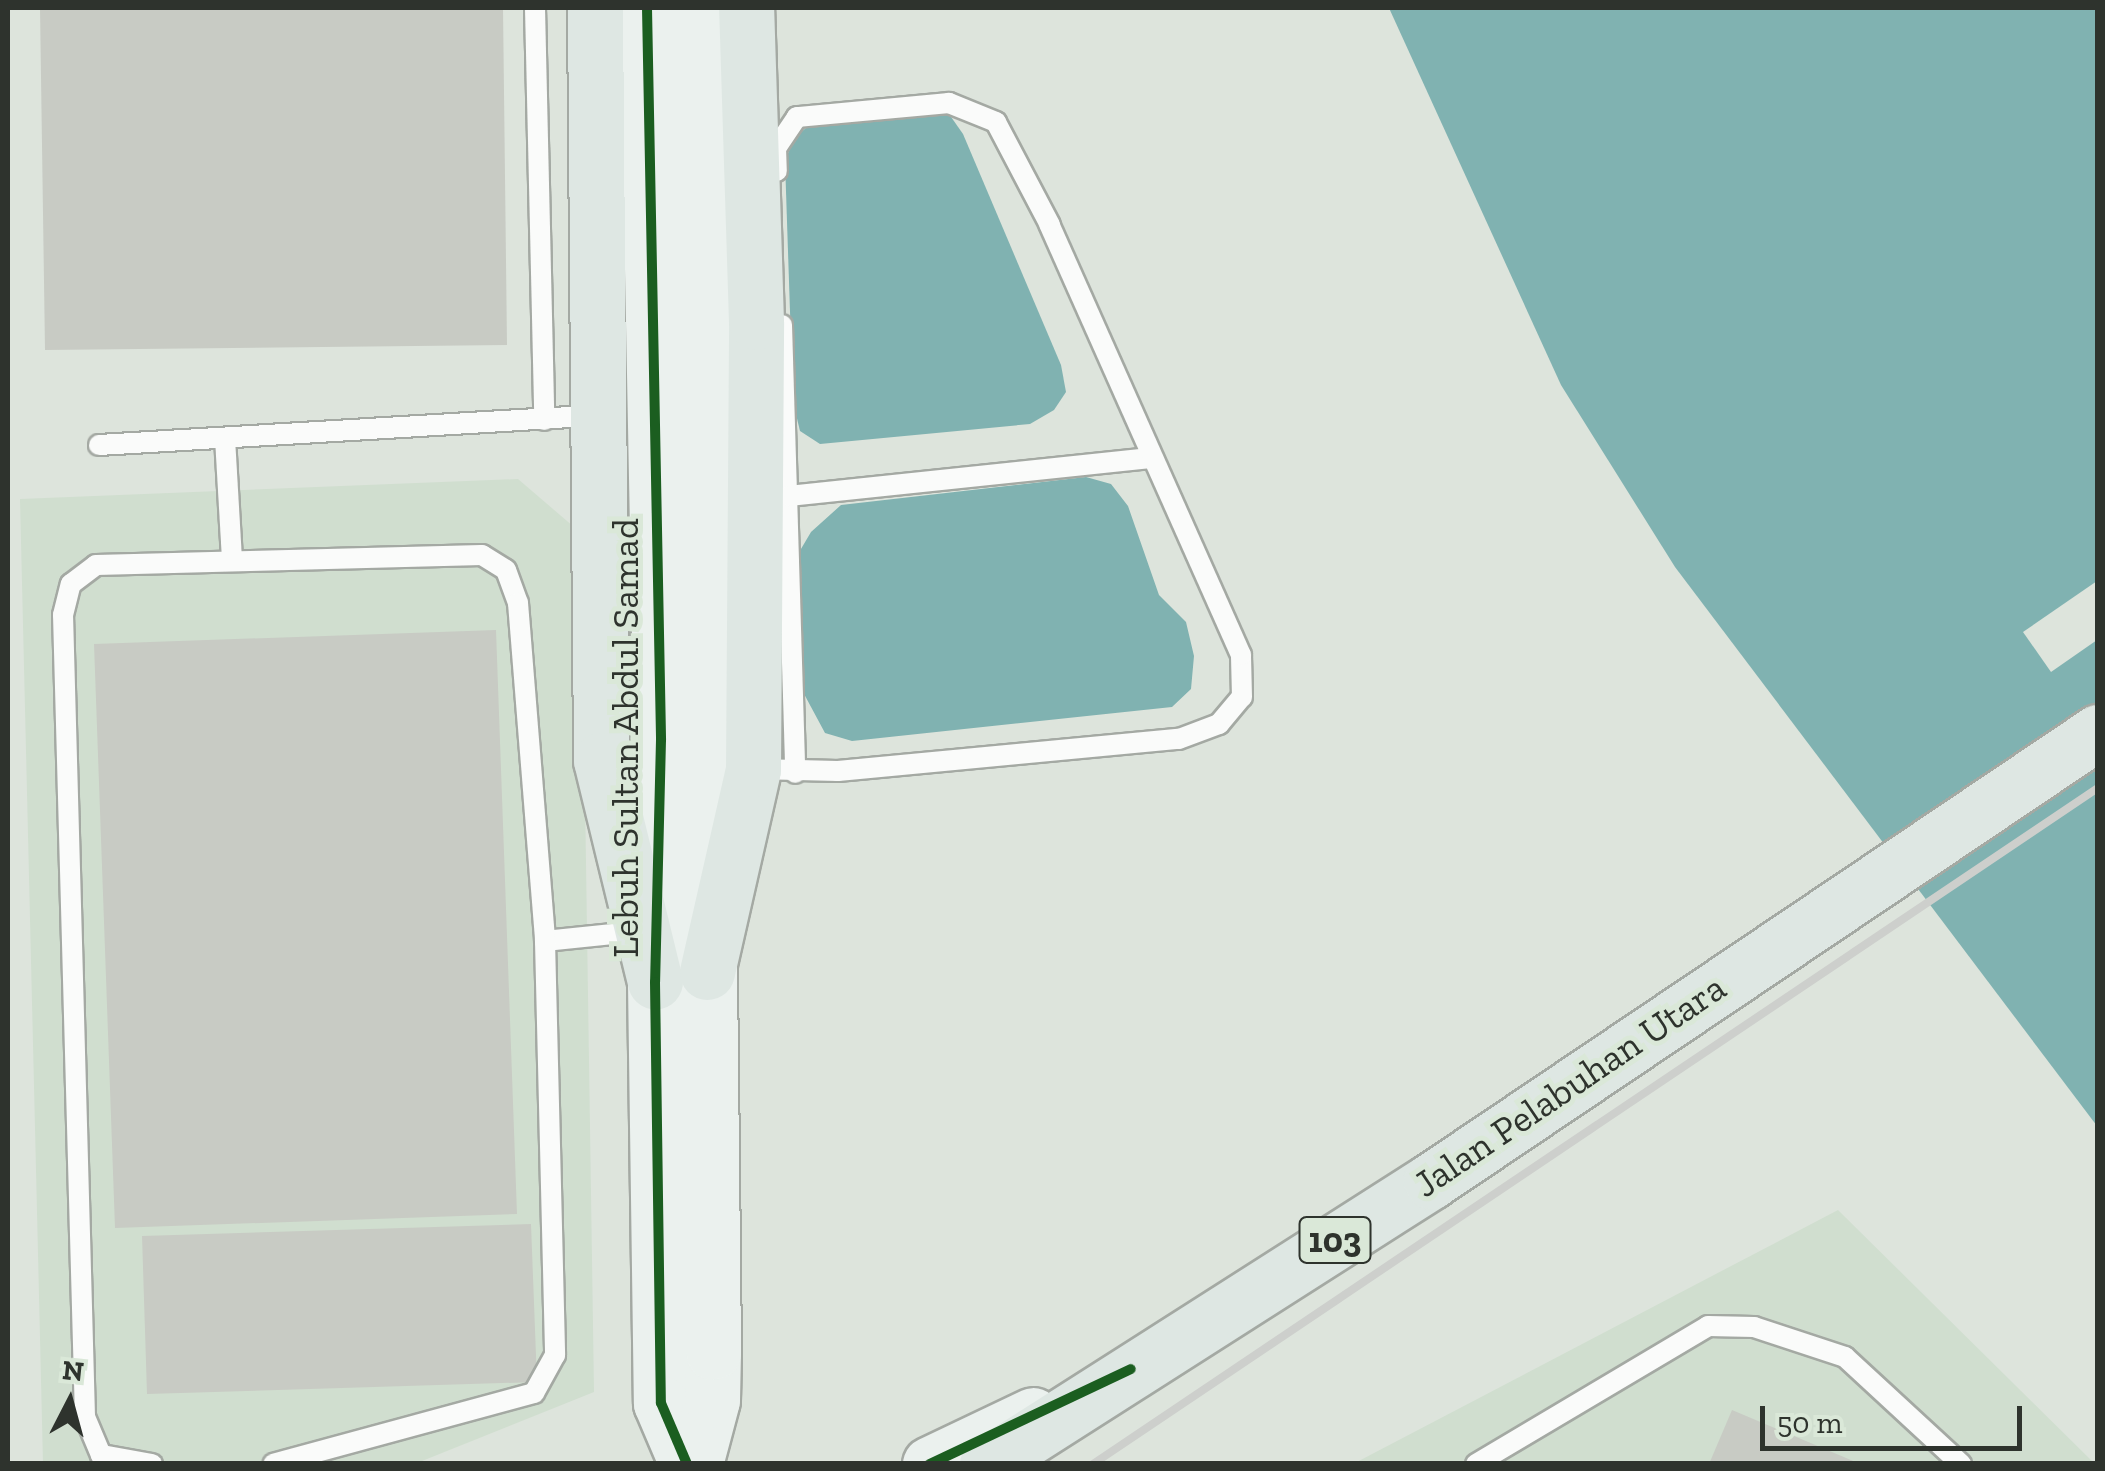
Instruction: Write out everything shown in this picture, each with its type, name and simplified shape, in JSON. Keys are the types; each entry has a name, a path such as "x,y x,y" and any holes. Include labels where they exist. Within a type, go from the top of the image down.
{"main road":[{"path":"595,8 601,760 668,962"},
{"path":"668,962 774,771 746,8"},
{"name":"Jalan Pelabuhan Utara","path":"987,1464 1431,1181 2098,732"}],"street":[{"name":"Lebuh Sultan Abdul Samad","path":"647,8 686,738"},
{"name":"Lebuh Sultan Abdul Samad","path":"691,1464 661,1404 668,962 686,738 700,8"},
{"path":"930,1464 1131,1369"}],"lane":[{"path":"535,8 544,420"},
{"path":"777,187 776,148 797,116 949,103 996,122 1050,224 1150,458 1241,655 1242,697 1218,724 1179,739 774,771 788,496 782,303"},
{"path":"98,444 600,415"},
{"path":"224,438 232,558"},
{"path":"788,496 1150,458"},
{"path":"152,1464 101,1455 85,1417 63,615 71,584 96,565 232,558 482,556 506,570 518,604 545,941 555,1356 534,1394 273,1464"},
{"path":"545,941 668,962"},
{"path":"1476,1464 1708,1326 1754,1327 1845,1357 1962,1464"}],"shaded area":[{"path":"518,479 581,533 594,1392 417,1463 43,1463 20,499"},
{"path":"1838,1210 2094,1463 1353,1464"}],"water":[{"path":"1389,8 2097,8 2097,1126 1675,567 1561,385"},
{"path":"933,106 949,114 963,134 1061,365 1066,392 1054,410 1030,424 820,444 800,431 793,402 785,161 794,138 813,122"},
{"path":"1086,477 1111,484 1128,506 1159,595 1186,622 1194,656 1191,689 1172,707 852,741 825,733 796,679 798,554 811,532 841,505"}],"pier":[{"path":"2097,581 2097,640 2051,672 2023,632"}],"building":[{"path":"40,8 503,8 507,345 45,350"},
{"path":"496,630 517,1214 115,1228 94,644"},
{"path":"531,1224 537,1382 147,1394 142,1236"},
{"path":"1732,1410 1858,1463 1858,1464 1709,1464"}],"railway":[{"path":"1093,1464 2098,788"}],"cycle path":[{"path":"647,8 661,740 655,982 661,1403 687,1464"},
{"path":"930,1464 1131,1369"}]}
